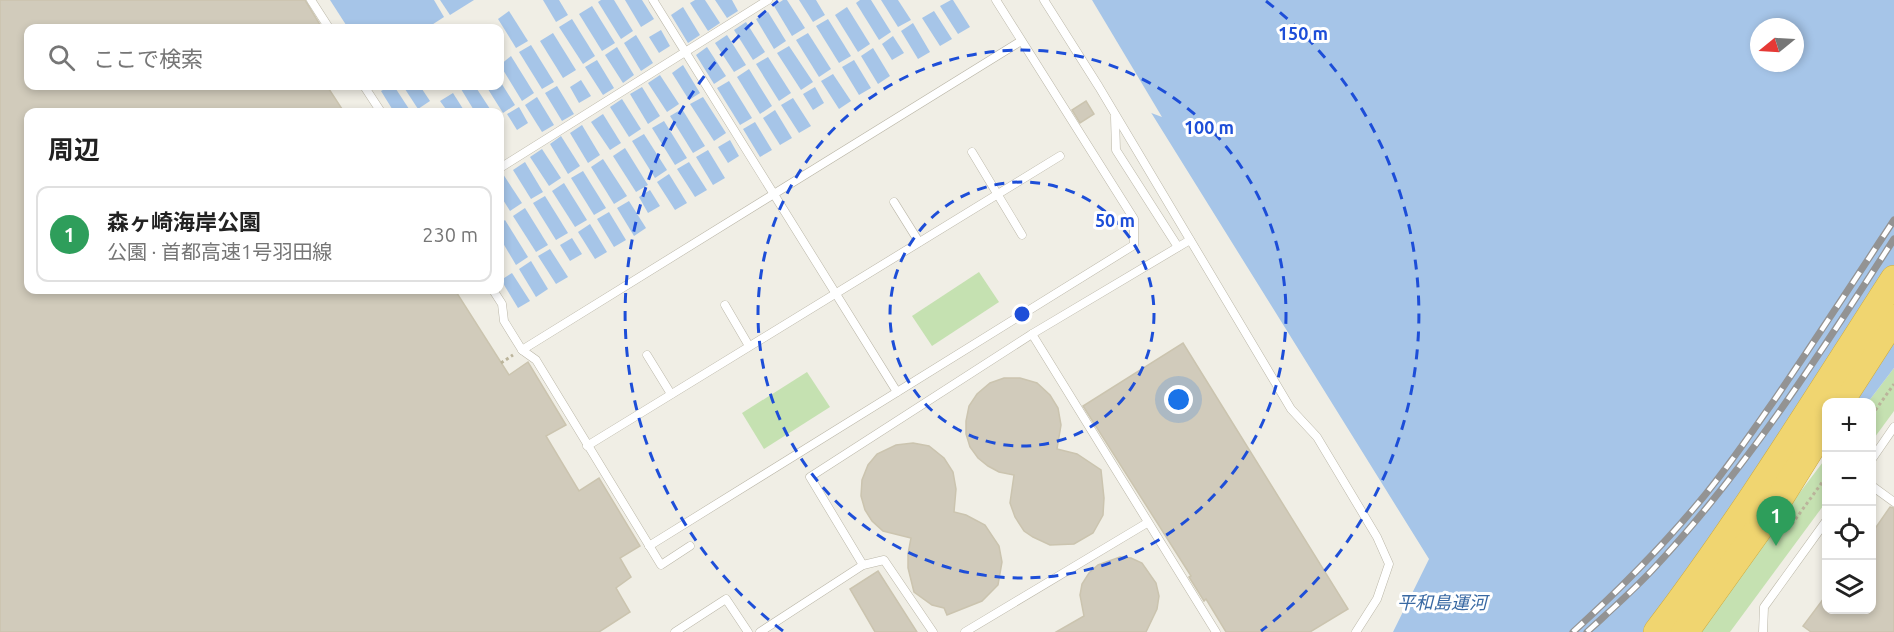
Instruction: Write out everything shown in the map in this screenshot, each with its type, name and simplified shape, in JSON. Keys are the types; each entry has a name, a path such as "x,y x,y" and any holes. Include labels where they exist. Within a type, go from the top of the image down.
{"highway":[{"path":"1657,632 1688,592 1757,492 1894,279"},
{"path":"1843,398 1894,318"},
{"path":"1858,398 1894,348"},
{"path":"1773,509 1822,432"},
{"path":"1685,632 1773,509 1822,445"}],"lane":[{"path":"311,0 326,24"},
{"path":"653,0 897,392"},
{"path":"504,165 768,0"},
{"path":"650,546 1134,245 1134,219 996,0"},
{"path":"1044,0 1115,114 1291,410 1317,437 1377,537 1389,564 1377,599 1356,632"},
{"path":"522,350 1021,41"},
{"path":"367,90 378,108"},
{"path":"1115,114 1116,150 1178,247"},
{"path":"972,152 1023,235"},
{"path":"587,446 1060,156"},
{"path":"894,202 919,242"},
{"path":"863,565 810,477 1032,334 1190,240"},
{"path":"495,294 501,304 504,321 522,350 536,360 661,565 690,546"},
{"path":"725,305 749,346"},
{"path":"1032,334 1216,632"},
{"path":"647,355 670,394"},
{"path":"1876,453 1894,427"},
{"path":"1876,489 1894,502"},
{"path":"965,632 1147,523"},
{"path":"1763,632 1764,607 1822,527"},
{"path":"760,632 863,565 884,560 933,632"},
{"path":"675,632 726,599 748,632"}],"path":[{"path":"1876,409 1894,384"}],"green space":[{"path":"979,272 999,302 932,346 912,316"},
{"path":"1894,368 1894,411 1876,436 1876,398 1871,398"},
{"path":"807,372 830,407 764,449 742,413"},
{"path":"1822,463 1822,507 1730,632 1694,632"}],"water":[{"path":"330,0 434,0 444,17 433,24 345,24"},
{"path":"440,0 474,0 450,15"},
{"path":"543,0 559,0 568,15 556,22"},
{"path":"614,0 633,31 621,39 598,2"},
{"path":"625,0 642,0 654,19 641,27"},
{"path":"695,0 705,0 720,23 708,31 690,3"},
{"path":"715,0 732,0 738,11 727,18"},
{"path":"787,0 805,28 792,36 774,6"},
{"path":"799,0 816,0 825,15 813,22"},
{"path":"860,0 871,0 891,32 879,40 856,3"},
{"path":"881,0 898,0 911,20 898,27"},
{"path":"951,0 970,27 958,34 940,6"},
{"name":"平和島運河","path":"1081,0 1894,0 1894,368 1871,398 1822,398 1822,409 1694,632 1393,632 1429,559"},
{"path":"592,6 615,43 602,51 579,14"},
{"path":"683,7 700,35 688,43 671,15"},
{"path":"847,7 870,44 858,52 835,15"},
{"path":"509,11 528,41 516,48 504,29 504,24 501,24 498,19"},
{"path":"934,11 952,39 940,46 922,18"},
{"path":"768,12 786,41 774,49 756,19"},
{"path":"572,19 595,56 583,64 559,27"},
{"path":"828,19 851,56 839,63 816,26"},
{"path":"746,22 765,52 753,60 734,30"},
{"path":"913,23 930,52 918,59 901,31"},
{"path":"661,30 670,46 659,53 649,37"},
{"path":"553,33 576,70 563,78 540,41"},
{"path":"808,33 831,69 819,77 796,40"},
{"path":"636,35 653,63 641,71 624,43"},
{"path":"727,35 746,65 734,72 715,43"},
{"path":"893,36 904,53 892,60 882,44"},
{"path":"531,45 554,82 542,89 519,52"},
{"path":"789,46 813,82 801,90 777,53"},
{"path":"617,47 634,75 623,83 605,55"},
{"path":"707,47 726,76 714,84 696,55"},
{"path":"873,48 890,76 878,84 861,56"},
{"path":"511,56 534,93 522,101 504,72 504,62"},
{"path":"768,57 791,93 779,101 756,64"},
{"path":"597,60 614,88 603,95 585,67"},
{"path":"854,60 871,88 859,95 842,67"},
{"path":"683,65 700,93 689,100 672,73"},
{"path":"749,69 772,106 760,114 737,77"},
{"path":"833,74 851,101 839,109 821,81"},
{"path":"660,75 679,104 667,112 648,83"},
{"path":"581,80 591,96 579,103 570,87"},
{"path":"729,81 752,118 740,125 717,88"},
{"path":"557,86 574,114 562,121 545,93"},
{"path":"504,87 515,105 504,112 504,108 500,108 489,90 504,90"},
{"path":"642,87 660,116 648,124 630,94"},
{"path":"815,87 824,103 813,110 803,94"},
{"path":"397,90 408,108 392,108 381,91"},
{"path":"406,90 423,90 430,101 417,108"},
{"path":"462,90 478,90 489,108 473,108"},
{"path":"453,93 462,108 445,108 440,101"},
{"path":"537,97 554,125 542,132 525,105"},
{"path":"703,97 726,133 714,141 690,104"},
{"path":"793,98 811,126 799,133 781,105"},
{"path":"622,99 641,129 629,137 610,107"},
{"path":"519,107 528,123 517,130 507,114"},
{"path":"682,109 705,146 693,153 670,116"},
{"path":"775,110 792,138 780,145 763,118"},
{"path":"603,114 621,143 610,150 591,122"},
{"path":"664,121 687,158 675,165 652,128"},
{"path":"755,122 772,150 760,157 743,129"},
{"path":"582,125 600,155 588,163 570,133"},
{"path":"644,134 667,170 655,178 632,141"},
{"path":"561,136 580,166 568,174 550,144"},
{"path":"730,140 739,156 728,163 718,147"},
{"path":"625,148 648,185 636,192 613,156"},
{"path":"542,149 561,178 549,186 530,157"},
{"path":"708,150 725,178 713,185 696,157"},
{"path":"603,159 627,196 614,204 591,167"},
{"path":"525,162 543,192 531,199 513,170"},
{"path":"689,162 707,190 695,197 677,169"},
{"path":"583,171 606,208 594,215 571,178"},
{"path":"669,174 687,203 675,210 657,182"},
{"path":"504,176 522,203 510,211 504,201"},
{"path":"564,183 587,220 575,227 552,191"},
{"path":"650,190 660,206 648,213 639,197"},
{"path":"545,196 568,233 556,240 533,203"},
{"path":"629,201 646,228 634,236 617,208"},
{"path":"525,208 548,245 536,252 513,216"},
{"path":"609,212 626,240 614,247 597,219"},
{"path":"504,221 528,257 516,265 504,245"},
{"path":"590,224 607,252 595,259 578,232"},
{"path":"572,238 582,254 570,261 560,245"},
{"path":"550,249 568,277 556,284 538,256"},
{"path":"531,261 548,289 536,297 519,269"},
{"path":"512,273 530,301 518,308 504,285 504,278"}],"pier":[{"path":"1078,0 1092,0 1162,117 1146,111"}],"building":[{"path":"0,0 305,0 320,24 24,24 24,90 330,90 341,108 24,108 24,294 458,294 509,375 528,362 566,425 546,436 579,491 599,478 640,546 620,558 631,577 616,588 630,612 599,632 0,632"},
{"path":"1086,101 1094,114 1080,123 1072,110"},
{"path":"1183,343 1348,609 1310,632 1226,632 1206,599 1204,601 1189,577 1191,576 1083,406"},
{"path":"1004,378 1020,378 1037,383 1050,395 1058,408 1061,425 1057,449 1077,454 1101,470 1103,515 1093,533 1074,544 1050,545 1024,531 1010,503 1014,475 999,472 988,466 970,447 966,434 969,406 977,394 990,383"},
{"path":"913,443 929,446 944,458 953,472 956,489 954,512 966,515 985,525 999,546 1002,562 998,585 982,601 947,615 944,608 932,605 914,592 908,568 911,538 883,531 872,521 865,510 861,496 862,480 868,465 877,454 896,445"},
{"path":"1890,507 1894,508 1894,632 1811,632 1803,626 1822,601 1822,614 1876,614 1876,527"},
{"path":"1120,557 1131,558 1142,563 1156,583 1159,596 1157,609 1146,632 1056,632 1084,616 1080,595 1082,584 1089,573 1098,565"},
{"path":"878,571 917,632 875,632 850,589"}],"railway":[{"path":"1573,632 1655,552 1719,477 1773,402 1894,220"},
{"path":"1587,632 1648,575 1722,489 1782,408 1894,239"}],"place":[{"name":"森ヶ崎海岸公園","path":"1776,546"}]}
